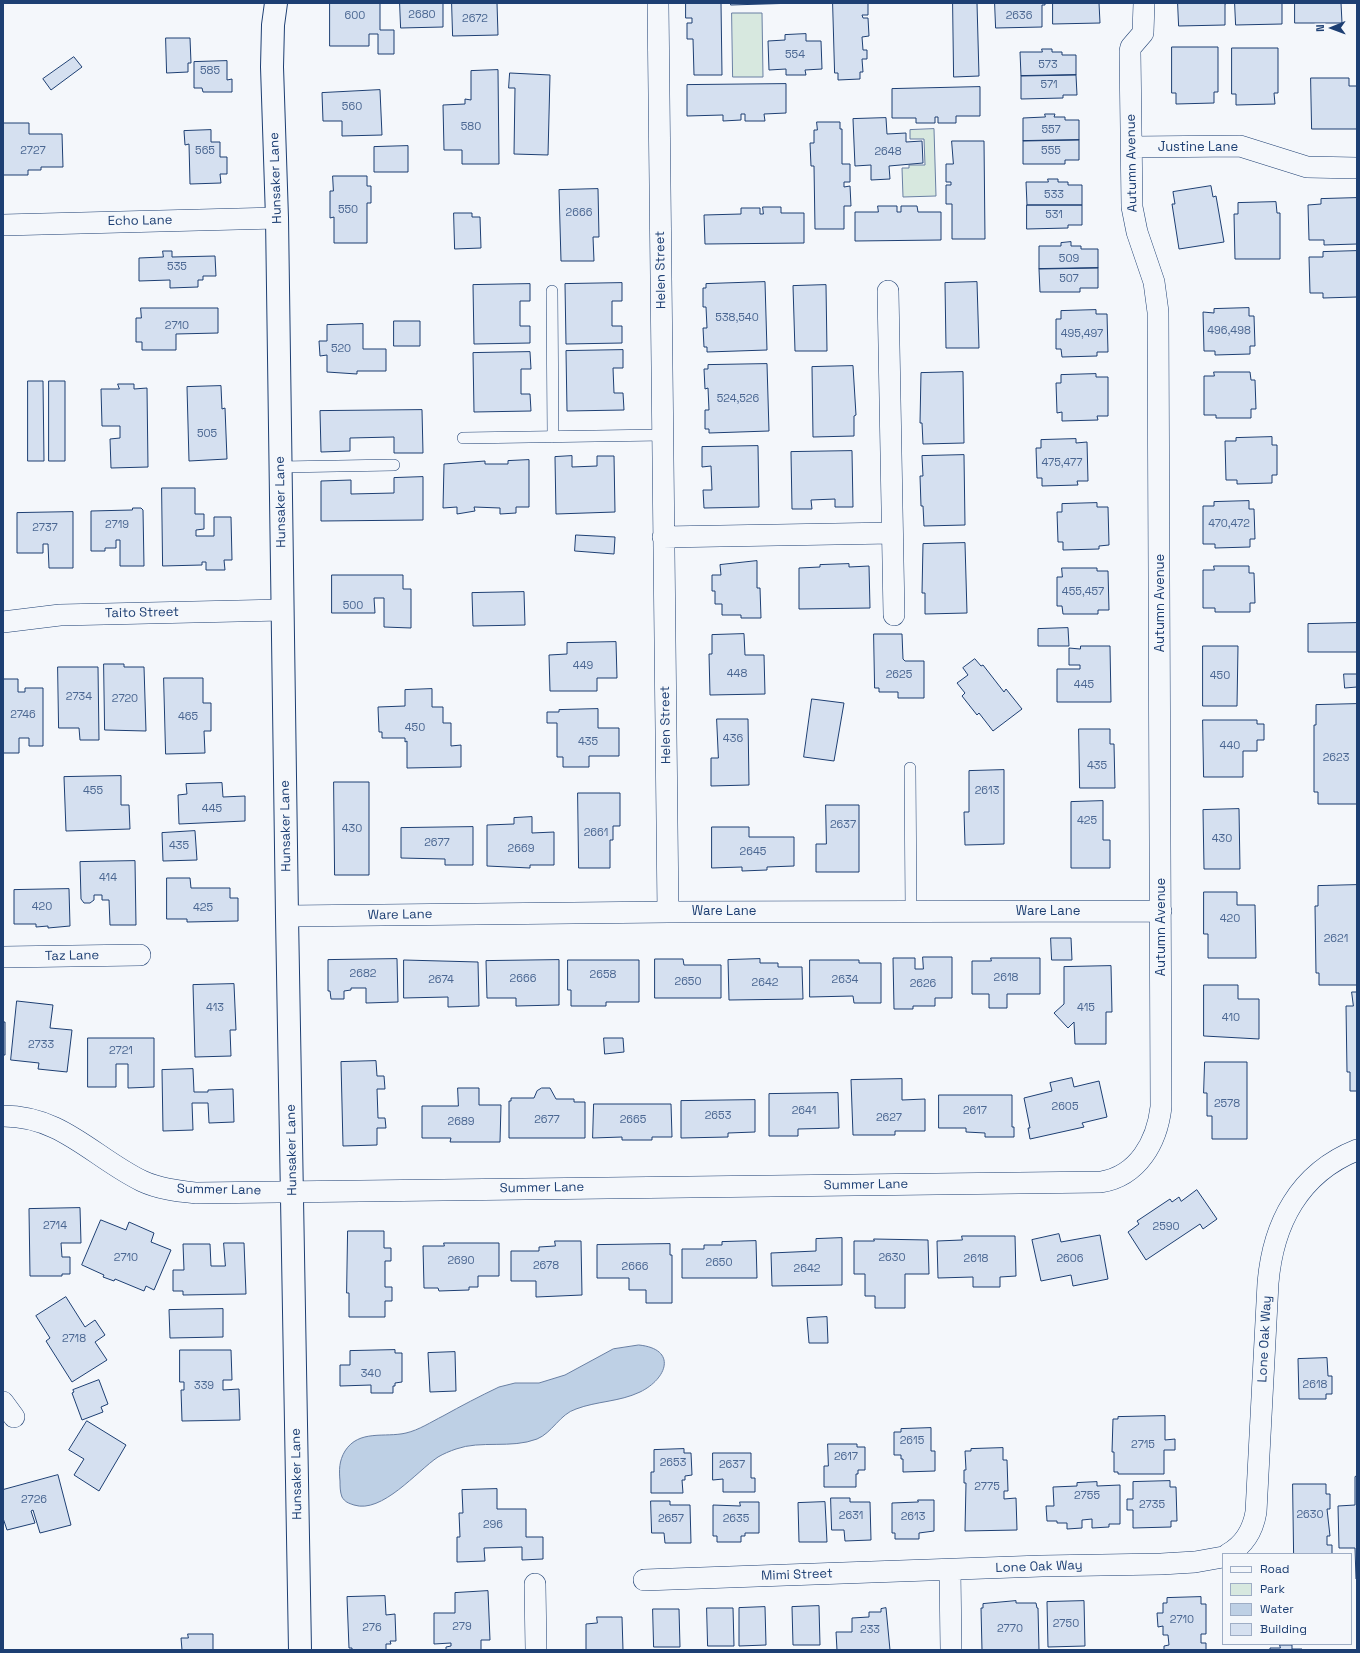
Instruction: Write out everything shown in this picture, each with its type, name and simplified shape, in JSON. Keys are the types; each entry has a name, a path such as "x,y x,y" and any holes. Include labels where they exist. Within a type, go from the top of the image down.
{"street":[{"name":"Hunsaker Lane","path":"276,3 273,25 272,68 277,218 282,610 300,1650"},
{"name":"Helen Street","path":"658,3 668,912"},
{"name":"Autumn Avenue","path":"1101,1182 1118,1177 1136,1165 1153,1140 1159,1118 1161,911 1158,312 1154,282 1134,220 1130,51 1131,47 1143,32 1144,3"},
{"name":"Justine Lane","path":"1132,148 1240,146 1307,167 1357,168"},
{"name":"Echo Lane","path":"3,225 277,218"},
{"path":"888,291 894,615"},
{"path":"663,538 892,533"},
{"name":"Taito Street","path":"3,622 60,614 282,610"},
{"name":"Ware Lane","path":"287,916 668,912 1161,911"},
{"name":"Taz Lane","path":"3,957 140,955"},
{"name":"Summer Lane","path":"3,1116 26,1117 50,1124 72,1135 128,1173 144,1182 162,1188 196,1193 1101,1182"},
{"name":"Lone Oak Way","path":"1229,1553 1241,1544 1249,1533 1256,1512 1268,1283 1271,1258 1276,1238 1285,1213 1303,1189 1330,1164 1357,1150"},
{"name":"Lone Oak Way","path":"950,1570 1194,1562 1222,1557"},
{"path":"950,1570 951,1650"},
{"name":"Mimi Street","path":"644,1580 950,1570"},
{"path":"535,1584 536,1650"}],"lane":[{"path":"552,291 553,437"},
{"path":"463,438 662,435"},
{"path":"281,467 394,465"},
{"path":"910,768 911,911"}],"green space":[{"path":"732,13 762,13 763,77 733,77"},
{"path":"934,129 936,196 903,197 902,168 909,168 909,165 925,165 924,139 910,139 910,130"}],"water":[{"path":"639,1345 659,1352 664,1358 662,1372 657,1380 640,1392 624,1398 584,1406 570,1411 537,1439 517,1444 476,1445 456,1449 438,1457 399,1490 376,1503 365,1506 354,1505 344,1500 342,1497 340,1489 341,1462 345,1451 357,1440 365,1437 411,1432 499,1387 515,1383 539,1383 565,1375 613,1349"}],"building":[{"path":"330,3 380,3 380,30 394,30 394,54 378,54 378,34 369,34 369,46 330,46"},
{"path":"400,3 443,3 443,27 401,28"},
{"path":"452,3 497,3 498,35 453,36"},
{"path":"686,3 721,3 722,75 694,75 693,39 687,39 687,23 692,23 692,18 686,18"},
{"path":"731,3 797,3 731,5"},
{"path":"833,3 868,3 868,15 862,15 863,18 868,18 869,36 862,37 863,50 867,50 867,59 862,59 863,72 860,72 860,79 838,80 838,73 835,73"},
{"path":"953,3 977,3 979,76 954,77"},
{"path":"995,3 1045,3 1045,5 1042,5 1042,27 996,28"},
{"path":"1053,3 1099,3 1100,23 1053,24"},
{"path":"1178,3 1228,3 1225,4 1225,25 1179,26"},
{"path":"1235,3 1282,3 1282,24 1236,25"},
{"path":"1295,3 1341,3 1342,23 1295,23"},
{"path":"806,34 806,41 821,41 822,69 805,70 806,75 786,75 786,69 769,70 768,41 785,40 785,35"},
{"path":"166,38 190,38 191,63 188,63 188,72 167,73"},
{"path":"1172,47 1218,47 1218,92 1214,92 1214,103 1176,104 1176,93 1172,93"},
{"path":"1232,48 1278,48 1278,93 1274,93 1275,104 1236,105 1236,94 1232,94"},
{"path":"1042,49 1052,49 1052,52 1062,52 1062,55 1076,55 1076,75 1021,76 1020,52 1042,52"},
{"path":"74,57 82,67 51,90 43,79"},
{"path":"227,61 227,80 232,79 232,92 203,92 202,88 194,88 194,62"},
{"path":"498,70 499,164 462,164 462,150 444,150 443,105 465,104 465,99 471,100 471,71"},
{"path":"510,73 550,75 548,155 514,154 515,88 509,88"},
{"path":"1076,75 1077,95 1063,95 1063,98 1021,99 1021,76"},
{"path":"1311,78 1349,78 1349,86 1357,86 1357,129 1312,129"},
{"path":"786,84 786,113 764,114 765,121 745,121 745,114 741,114 741,120 723,121 723,115 687,116 687,85"},
{"path":"980,87 980,116 956,116 956,123 938,123 938,117 935,117 935,123 916,123 916,118 892,118 892,89"},
{"path":"380,90 382,135 342,136 342,121 323,121 322,93"},
{"path":"1045,114 1055,114 1054,117 1065,117 1065,120 1079,120 1079,140 1023,141 1023,118 1045,117"},
{"path":"886,118 887,134 906,133 906,142 922,141 923,163 889,166 890,179 871,180 871,165 855,166 853,119"},
{"path":"817,122 840,122 840,129 842,129 842,164 850,164 850,182 844,182 844,187 850,186 851,206 844,206 844,229 815,229 814,166 811,166 810,143 814,143 814,130 817,130"},
{"path":"3,123 29,123 29,134 62,134 63,167 41,167 41,170 28,170 28,175 3,175"},
{"path":"211,130 211,142 220,142 220,157 227,157 227,174 220,174 221,183 190,184 189,144 185,145 184,131"},
{"path":"1079,140 1079,160 1065,160 1065,164 1023,164 1023,141"},
{"path":"952,141 984,141 985,239 952,239 952,204 946,204 946,185 951,185 951,182 946,182 946,164 953,164"},
{"path":"408,146 408,172 374,172 374,147"},
{"path":"333,176 367,176 367,186 371,186 371,203 367,203 367,243 334,243 334,217 330,218 330,191 333,191"},
{"path":"1048,179 1058,179 1058,182 1068,182 1068,185 1082,185 1082,205 1027,205 1026,182 1048,182"},
{"path":"1211,186 1213,197 1216,196 1224,242 1179,249 1172,204 1175,204 1173,192"},
{"path":"598,189 599,237 593,237 594,261 561,261 559,190"},
{"path":"1357,198 1357,244 1324,245 1324,240 1309,240 1308,205 1321,204 1321,199"},
{"path":"1276,202 1277,213 1280,213 1280,259 1235,259 1234,214 1238,214 1238,203"},
{"path":"1027,205 1082,205 1082,225 1068,225 1068,228 1027,229"},
{"path":"878,206 897,206 897,212 901,212 901,206 917,206 918,212 941,212 941,240 855,241 855,212 878,212"},
{"path":"763,207 781,207 781,213 804,213 804,243 705,244 704,215 741,214 741,208 760,208 760,214 763,214"},
{"path":"454,213 472,213 472,217 480,217 481,248 455,249"},
{"path":"1071,242 1071,246 1081,246 1081,249 1098,249 1098,268 1039,269 1039,246 1061,246 1061,243"},
{"path":"163,251 172,251 172,257 215,256 216,276 203,276 203,280 198,280 198,287 170,288 170,280 139,281 139,258 163,257"},
{"path":"1357,251 1357,297 1323,298 1323,293 1310,293 1309,257 1323,257 1323,252"},
{"path":"1098,268 1098,288 1080,288 1080,292 1040,292 1039,269"},
{"path":"765,282 767,350 707,352 707,347 704,347 703,328 707,328 706,307 703,307 703,288 706,288 706,284"},
{"path":"977,282 979,348 946,348 945,283"},
{"path":"622,283 622,301 612,301 612,326 622,326 622,343 566,344 565,284"},
{"path":"530,284 530,301 520,301 520,326 530,326 530,343 474,344 473,285"},
{"path":"826,285 827,351 795,351 793,286"},
{"path":"141,308 218,308 218,333 176,334 176,350 142,350 142,342 136,342 136,318 141,318"},
{"path":"1249,308 1249,316 1254,316 1255,346 1250,346 1250,354 1215,355 1215,351 1204,351 1203,312 1214,313 1214,309"},
{"path":"1096,310 1096,314 1107,314 1108,352 1097,352 1097,356 1062,357 1061,349 1056,349 1056,319 1061,319 1061,311"},
{"path":"394,321 420,321 420,346 394,346"},
{"path":"363,324 363,349 386,349 386,371 357,371 357,374 327,372 327,355 320,356 319,341 327,341 327,325"},
{"path":"623,350 623,368 613,368 614,393 623,393 624,410 567,411 566,351"},
{"path":"530,352 531,369 521,369 521,394 530,394 531,411 474,412 473,353"},
{"path":"767,364 769,431 709,433 709,429 705,429 705,410 709,410 708,388 705,389 704,369 708,369 708,365"},
{"path":"853,366 856,415 854,416 854,436 813,437 812,367"},
{"path":"963,372 964,443 923,444 922,423 920,423 921,373"},
{"path":"1214,372 1250,372 1251,380 1255,380 1256,409 1251,409 1251,418 1216,418 1216,415 1204,415 1204,376 1214,376"},
{"path":"1096,374 1096,377 1108,377 1108,416 1097,416 1098,420 1062,421 1062,412 1057,413 1056,383 1061,383 1061,375"},
{"path":"28,381 43,381 44,461 28,461"},
{"path":"49,381 65,381 65,461 49,461"},
{"path":"118,384 134,384 134,389 147,388 148,467 111,468 110,439 120,438 120,426 102,426 101,389 119,389"},
{"path":"221,386 222,409 225,408 227,459 189,461 187,387"},
{"path":"422,410 423,453 394,453 394,437 350,438 350,451 321,452 320,411"},
{"path":"1272,437 1272,445 1277,445 1277,475 1272,475 1272,483 1237,484 1237,480 1226,480 1225,441 1236,441 1236,438"},
{"path":"1076,439 1076,443 1087,442 1088,481 1077,481 1078,485 1042,486 1042,478 1037,478 1036,448 1041,448 1041,440"},
{"path":"758,446 759,507 704,508 703,490 712,490 711,466 702,467 702,447"},
{"path":"852,451 853,507 835,507 835,499 811,500 812,509 792,509 791,452"},
{"path":"964,455 965,525 924,526 923,506 921,506 920,476 923,476 922,456"},
{"path":"572,456 572,467 597,466 597,456 614,456 615,512 556,514 555,457"},
{"path":"529,460 529,507 516,507 516,513 500,514 500,508 474,507 475,511 457,514 457,507 443,508 444,464 485,461 485,464 508,464 508,461"},
{"path":"423,477 423,520 321,521 321,481 351,480 351,494 394,493 394,478"},
{"path":"162,488 195,488 195,514 204,514 204,529 196,530 196,536 214,536 214,517 231,517 232,560 224,560 225,570 206,570 206,562 202,562 202,565 163,566"},
{"path":"1249,501 1249,509 1254,509 1255,539 1250,539 1250,547 1215,548 1215,544 1203,544 1203,506 1214,506 1214,502"},
{"path":"1097,503 1097,507 1108,507 1109,545 1099,546 1099,549 1063,550 1063,542 1058,542 1057,512 1062,512 1062,504"},
{"path":"133,508 141,508 143,510 144,566 120,566 120,540 116,540 116,548 105,548 105,551 91,551 91,511 132,510"},
{"path":"73,512 73,568 49,568 48,544 43,544 43,553 17,553 17,513"},
{"path":"576,535 615,537 614,554 575,551"},
{"path":"965,543 967,613 925,614 925,593 922,593 923,544"},
{"path":"757,561 757,588 760,588 761,618 741,618 741,615 722,615 722,604 715,604 715,591 712,591 712,575 721,575 720,565"},
{"path":"849,564 849,567 869,566 870,608 799,609 799,568 820,567 820,565"},
{"path":"1214,566 1249,566 1249,573 1254,573 1255,603 1250,603 1250,612 1215,612 1215,608 1203,608 1203,570 1214,570"},
{"path":"1062,568 1097,568 1097,571 1108,571 1109,610 1098,610 1098,614 1063,614 1062,606 1057,606 1057,577 1062,577"},
{"path":"332,575 403,575 403,589 411,589 411,628 384,627 384,598 374,598 375,613 332,613"},
{"path":"524,592 525,625 473,626 472,593"},
{"path":"1357,623 1357,652 1308,652 1308,624"},
{"path":"1068,628 1069,646 1038,646 1038,629"},
{"path":"744,634 745,655 764,655 765,694 710,695 709,654 712,654 712,635"},
{"path":"874,634 902,634 903,659 905,661 924,661 924,698 898,698 898,692 879,692 879,688 875,688"},
{"path":"616,642 617,678 597,678 597,691 550,691 549,655 567,654 567,643"},
{"path":"1081,646 1110,646 1111,702 1057,702 1057,669 1080,669 1080,665 1069,665 1069,648 1080,649"},
{"path":"1203,646 1238,646 1237,706 1203,706"},
{"path":"975,659 981,666 983,665 1004,692 1006,689 1022,709 993,731 979,713 977,715 962,696 965,693 957,683 968,675 963,668"},
{"path":"104,664 124,664 124,667 144,667 146,731 105,730"},
{"path":"58,667 98,667 99,740 80,740 79,728 59,728"},
{"path":"1344,674 1357,674 1357,687 1345,688"},
{"path":"164,678 203,678 203,703 211,703 211,731 204,731 205,753 166,754"},
{"path":"3,679 18,679 18,692 25,692 25,688 43,688 43,746 29,746 29,738 19,738 19,753 3,753"},
{"path":"432,689 432,707 443,707 443,723 451,723 451,746 461,745 461,767 407,768 407,741 405,742 405,738 382,738 382,732 379,732 378,707 405,706 405,690"},
{"path":"812,699 844,703 834,761 804,757"},
{"path":"1357,704 1357,804 1318,804 1318,792 1314,792 1314,725 1316,725 1316,705"},
{"path":"598,709 598,728 619,728 619,756 589,756 589,767 563,767 563,757 557,757 557,723 547,723 547,712 559,712 559,710"},
{"path":"717,719 748,719 749,785 711,786 711,758 718,758"},
{"path":"1203,720 1257,720 1257,724 1264,724 1264,740 1257,740 1257,751 1243,751 1243,777 1204,777"},
{"path":"1079,729 1110,729 1110,744 1114,744 1115,788 1080,788"},
{"path":"1004,770 1004,844 965,845 964,812 969,812 969,771"},
{"path":"121,776 121,805 129,805 130,829 66,831 64,777"},
{"path":"334,782 369,782 369,875 335,875"},
{"path":"222,783 223,797 245,796 245,821 179,824 178,795 187,794 186,784"},
{"path":"578,793 620,793 620,826 613,826 613,840 610,840 610,868 579,868"},
{"path":"1103,801 1103,840 1110,840 1110,868 1071,868 1071,802"},
{"path":"826,805 859,805 859,872 816,872 816,844 826,844"},
{"path":"1239,809 1240,869 1204,869 1203,810"},
{"path":"532,817 532,833 554,832 554,865 530,865 530,868 487,866 487,825 514,824 514,818"},
{"path":"473,827 473,865 445,865 445,859 401,858 401,828"},
{"path":"712,827 749,827 749,837 794,837 794,866 767,867 767,870 742,871 742,867 712,868"},
{"path":"195,831 197,860 163,861 162,833"},
{"path":"135,861 136,925 110,925 109,900 102,900 102,895 94,895 94,900 90,903 84,903 81,899 80,862"},
{"path":"167,878 190,878 191,888 230,888 230,898 238,898 238,921 187,922 187,919 167,919"},
{"path":"1357,885 1357,985 1319,985 1319,973 1316,973 1315,906 1318,906 1318,886"},
{"path":"69,889 70,926 48,928 48,926 36,927 36,924 14,924 14,890"},
{"path":"1204,892 1237,892 1237,905 1255,905 1256,958 1208,958 1208,934 1204,934"},
{"path":"1051,938 1071,938 1072,960 1052,960"},
{"path":"923,957 952,957 952,998 935,998 935,1006 913,1006 913,1009 894,1009 893,958 915,958 915,969 923,969"},
{"path":"991,958 1040,958 1040,994 1007,994 1007,1008 989,1008 989,994 972,994 972,961 991,961"},
{"path":"397,959 398,1002 366,1003 366,988 351,988 351,990 344,991 344,999 331,999 330,991 328,991 328,960"},
{"path":"655,959 683,959 684,965 721,965 721,998 655,998"},
{"path":"760,959 760,963 778,963 778,967 802,967 803,999 729,1000 728,960"},
{"path":"404,960 478,962 479,1006 448,1007 448,997 404,998"},
{"path":"559,960 559,1005 516,1006 516,998 487,998 486,961"},
{"path":"568,960 639,960 639,1002 606,1002 606,1006 571,1006 571,990 568,990"},
{"path":"810,960 859,960 859,963 881,963 881,1003 854,1003 853,996 810,997"},
{"path":"1111,966 1112,1012 1106,1012 1106,1044 1075,1044 1074,1022 1068,1028 1054,1013 1064,1004 1064,967"},
{"path":"234,984 236,1030 230,1030 231,1056 195,1057 193,985"},
{"path":"1204,985 1238,985 1238,999 1259,999 1259,1039 1204,1036"},
{"path":"1352,992 1357,992 1357,1091 1350,1091 1350,1072 1347,1072 1346,1006 1353,1006"},
{"path":"17,1001 53,1005 50,1028 72,1030 67,1072 38,1069 39,1063 11,1060"},
{"path":"3,1022 5,1022 5,1055 3,1055"},
{"path":"88,1038 154,1038 154,1087 128,1088 128,1064 116,1064 116,1087 88,1087"},
{"path":"604,1038 623,1038 624,1052 605,1054"},
{"path":"376,1061 377,1076 384,1076 385,1089 377,1089 378,1118 385,1118 386,1128 377,1128 377,1145 343,1146 341,1062"},
{"path":"1205,1062 1247,1062 1247,1139 1212,1139 1212,1116 1207,1116 1207,1093 1204,1093"},
{"path":"193,1069 194,1092 233,1089 234,1122 209,1123 208,1103 192,1103 193,1130 163,1131 162,1070"},
{"path":"1072,1078 1074,1087 1099,1081 1107,1117 1082,1123 1084,1127 1030,1139 1028,1128 1030,1128 1024,1098 1052,1091 1050,1083"},
{"path":"902,1079 902,1100 925,1099 925,1131 895,1131 895,1135 853,1135 851,1080"},
{"path":"458,1088 479,1088 479,1105 501,1105 500,1142 450,1142 451,1138 422,1138 422,1106 458,1106"},
{"path":"542,1088 550,1088 556,1099 574,1099 574,1102 585,1102 585,1138 509,1138 509,1101 511,1101 511,1098 534,1098 537,1091"},
{"path":"838,1093 839,1128 798,1129 798,1136 769,1136 769,1094"},
{"path":"939,1095 1012,1095 1012,1127 1014,1127 1014,1137 985,1137 985,1133 966,1132 966,1128 939,1128"},
{"path":"755,1100 755,1132 728,1133 728,1137 681,1138 681,1101"},
{"path":"594,1104 671,1104 672,1137 652,1137 652,1140 622,1140 622,1137 593,1138"},
{"path":"1197,1190 1217,1219 1203,1229 1200,1224 1146,1260 1128,1232 1139,1224 1137,1221 1170,1199 1172,1202 1179,1197 1181,1201"},
{"path":"80,1208 81,1243 61,1243 62,1257 70,1257 70,1274 62,1274 62,1276 30,1276 29,1209"},
{"path":"101,1220 126,1230 129,1222 154,1233 151,1242 171,1250 154,1290 146,1286 144,1291 115,1279 114,1281 103,1277 104,1275 82,1265"},
{"path":"348,1231 384,1231 384,1248 391,1248 391,1261 385,1261 385,1287 392,1287 392,1301 385,1301 385,1317 349,1317 349,1293 347,1293"},
{"path":"1059,1234 1061,1242 1100,1235 1108,1279 1073,1286 1071,1275 1041,1281 1032,1240"},
{"path":"962,1236 1015,1236 1016,1276 1000,1277 1000,1287 973,1287 973,1277 938,1278 937,1241 962,1240"},
{"path":"842,1238 842,1285 772,1286 771,1253 816,1251 816,1239"},
{"path":"874,1239 928,1240 929,1274 905,1274 905,1308 875,1308 875,1296 865,1296 865,1274 854,1274 854,1241 874,1241"},
{"path":"555,1241 581,1241 582,1295 536,1297 536,1281 511,1281 511,1251 539,1251 539,1247 555,1246"},
{"path":"756,1241 757,1278 682,1278 682,1249 704,1249 704,1245 722,1245 722,1242"},
{"path":"224,1243 244,1243 246,1294 183,1295 183,1291 173,1291 173,1270 184,1270 183,1244 210,1244 211,1266 225,1266"},
{"path":"444,1243 499,1243 499,1276 478,1276 478,1287 469,1287 469,1290 439,1291 438,1288 424,1288 423,1246 444,1246"},
{"path":"670,1244 670,1255 672,1255 672,1303 646,1303 646,1290 629,1290 629,1278 597,1278 597,1245"},
{"path":"66,1297 85,1327 95,1320 105,1335 95,1342 107,1360 72,1382 46,1341 50,1338 36,1316"},
{"path":"223,1309 223,1337 170,1338 169,1310"},
{"path":"827,1317 828,1343 809,1343 807,1318"},
{"path":"180,1350 231,1350 232,1380 223,1380 223,1390 239,1389 240,1420 182,1421 181,1390 184,1390 184,1382 180,1382"},
{"path":"395,1350 395,1353 402,1353 402,1382 395,1383 395,1386 393,1386 393,1393 371,1393 371,1385 340,1386 340,1365 350,1365 350,1351"},
{"path":"455,1352 456,1391 430,1392 428,1353"},
{"path":"1327,1358 1328,1376 1332,1376 1332,1394 1326,1394 1326,1399 1299,1399 1298,1359"},
{"path":"99,1380 108,1404 101,1407 103,1412 82,1420 72,1393 74,1392 73,1390"},
{"path":"1165,1416 1165,1440 1175,1439 1175,1450 1164,1450 1164,1474 1118,1474 1118,1472 1114,1472 1114,1452 1112,1452 1113,1419 1118,1419 1118,1417"},
{"path":"87,1421 126,1445 99,1491 74,1475 84,1459 69,1450"},
{"path":"931,1428 931,1451 935,1451 935,1471 903,1472 903,1459 901,1459 901,1455 894,1455 894,1432 901,1432 901,1429"},
{"path":"828,1444 857,1444 857,1447 865,1447 865,1470 858,1470 858,1474 856,1474 856,1487 824,1487 824,1466 828,1466"},
{"path":"1003,1448 1003,1460 1007,1460 1008,1491 1004,1491 1004,1499 1016,1498 1017,1530 965,1531 965,1451 971,1451 971,1449"},
{"path":"684,1449 684,1453 691,1453 692,1475 685,1476 685,1480 682,1480 683,1493 651,1493 651,1472 654,1472 654,1450"},
{"path":"713,1453 751,1453 751,1478 755,1478 755,1492 723,1492 723,1479 713,1480"},
{"path":"58,1475 71,1525 40,1533 33,1510 31,1511 35,1523 7,1530 3,1518 3,1490"},
{"path":"1357,1476 1356,1579 1355,1548 1339,1548 1338,1506 1355,1505 1355,1477"},
{"path":"1170,1481 1170,1487 1176,1487 1177,1521 1171,1521 1171,1527 1133,1528 1133,1510 1127,1510 1127,1499 1133,1499 1133,1482"},
{"path":"1097,1482 1097,1486 1120,1485 1120,1524 1109,1524 1109,1527 1092,1528 1092,1519 1082,1520 1082,1528 1067,1529 1067,1523 1047,1521 1046,1506 1054,1506 1053,1487 1077,1486 1077,1483"},
{"path":"1293,1484 1326,1484 1326,1494 1330,1494 1330,1509 1327,1509 1330,1536 1327,1536 1327,1545 1332,1545 1332,1553 1294,1553"},
{"path":"497,1489 497,1509 526,1509 526,1537 543,1537 543,1559 522,1560 522,1547 484,1548 485,1561 457,1562 457,1537 460,1537 459,1513 463,1513 462,1490"},
{"path":"831,1498 850,1498 850,1502 870,1502 871,1540 845,1541 844,1530 832,1530"},
{"path":"918,1500 934,1500 934,1531 919,1533 919,1539 895,1539 895,1533 892,1533 892,1503 918,1502"},
{"path":"651,1501 670,1501 670,1505 690,1505 691,1543 665,1543 664,1533 652,1533"},
{"path":"740,1502 759,1502 759,1533 745,1533 745,1536 741,1536 741,1542 717,1542 717,1536 713,1536 713,1505 740,1506"},
{"path":"825,1502 827,1542 799,1542 798,1503"},
{"path":"488,1591 490,1640 481,1640 481,1650 446,1650 446,1647 451,1646 451,1643 434,1644 434,1613 455,1613 455,1593"},
{"path":"385,1596 386,1615 395,1614 396,1641 390,1641 391,1644 386,1644 386,1650 352,1650 352,1648 349,1648 347,1597"},
{"path":"1201,1597 1201,1604 1206,1604 1206,1634 1201,1634 1201,1643 1206,1643 1206,1650 1164,1650 1164,1646 1169,1645 1168,1635 1163,1635 1163,1626 1158,1627 1157,1613 1163,1613 1163,1603 1167,1603 1167,1598"},
{"path":"1016,1601 1016,1603 1036,1603 1038,1608 1039,1650 982,1650 981,1608 983,1608 983,1604"},
{"path":"1084,1601 1085,1646 1048,1647 1047,1602"},
{"path":"819,1606 820,1645 793,1645 792,1607"},
{"path":"765,1607 766,1645 739,1646 739,1608"},
{"path":"707,1608 733,1608 734,1646 708,1646"},
{"path":"886,1608 890,1650 837,1650 836,1632 852,1632 852,1618 869,1617 869,1612 881,1612 881,1609"},
{"path":"653,1609 679,1609 680,1647 654,1647"},
{"path":"597,1617 622,1617 623,1650 586,1650 586,1624 597,1623"},
{"path":"188,1634 213,1634 213,1650 182,1650 181,1638 188,1638"},
{"path":"1280,1645 1292,1645 1292,1649 1302,1650 1270,1650 1270,1648 1280,1648"}]}
